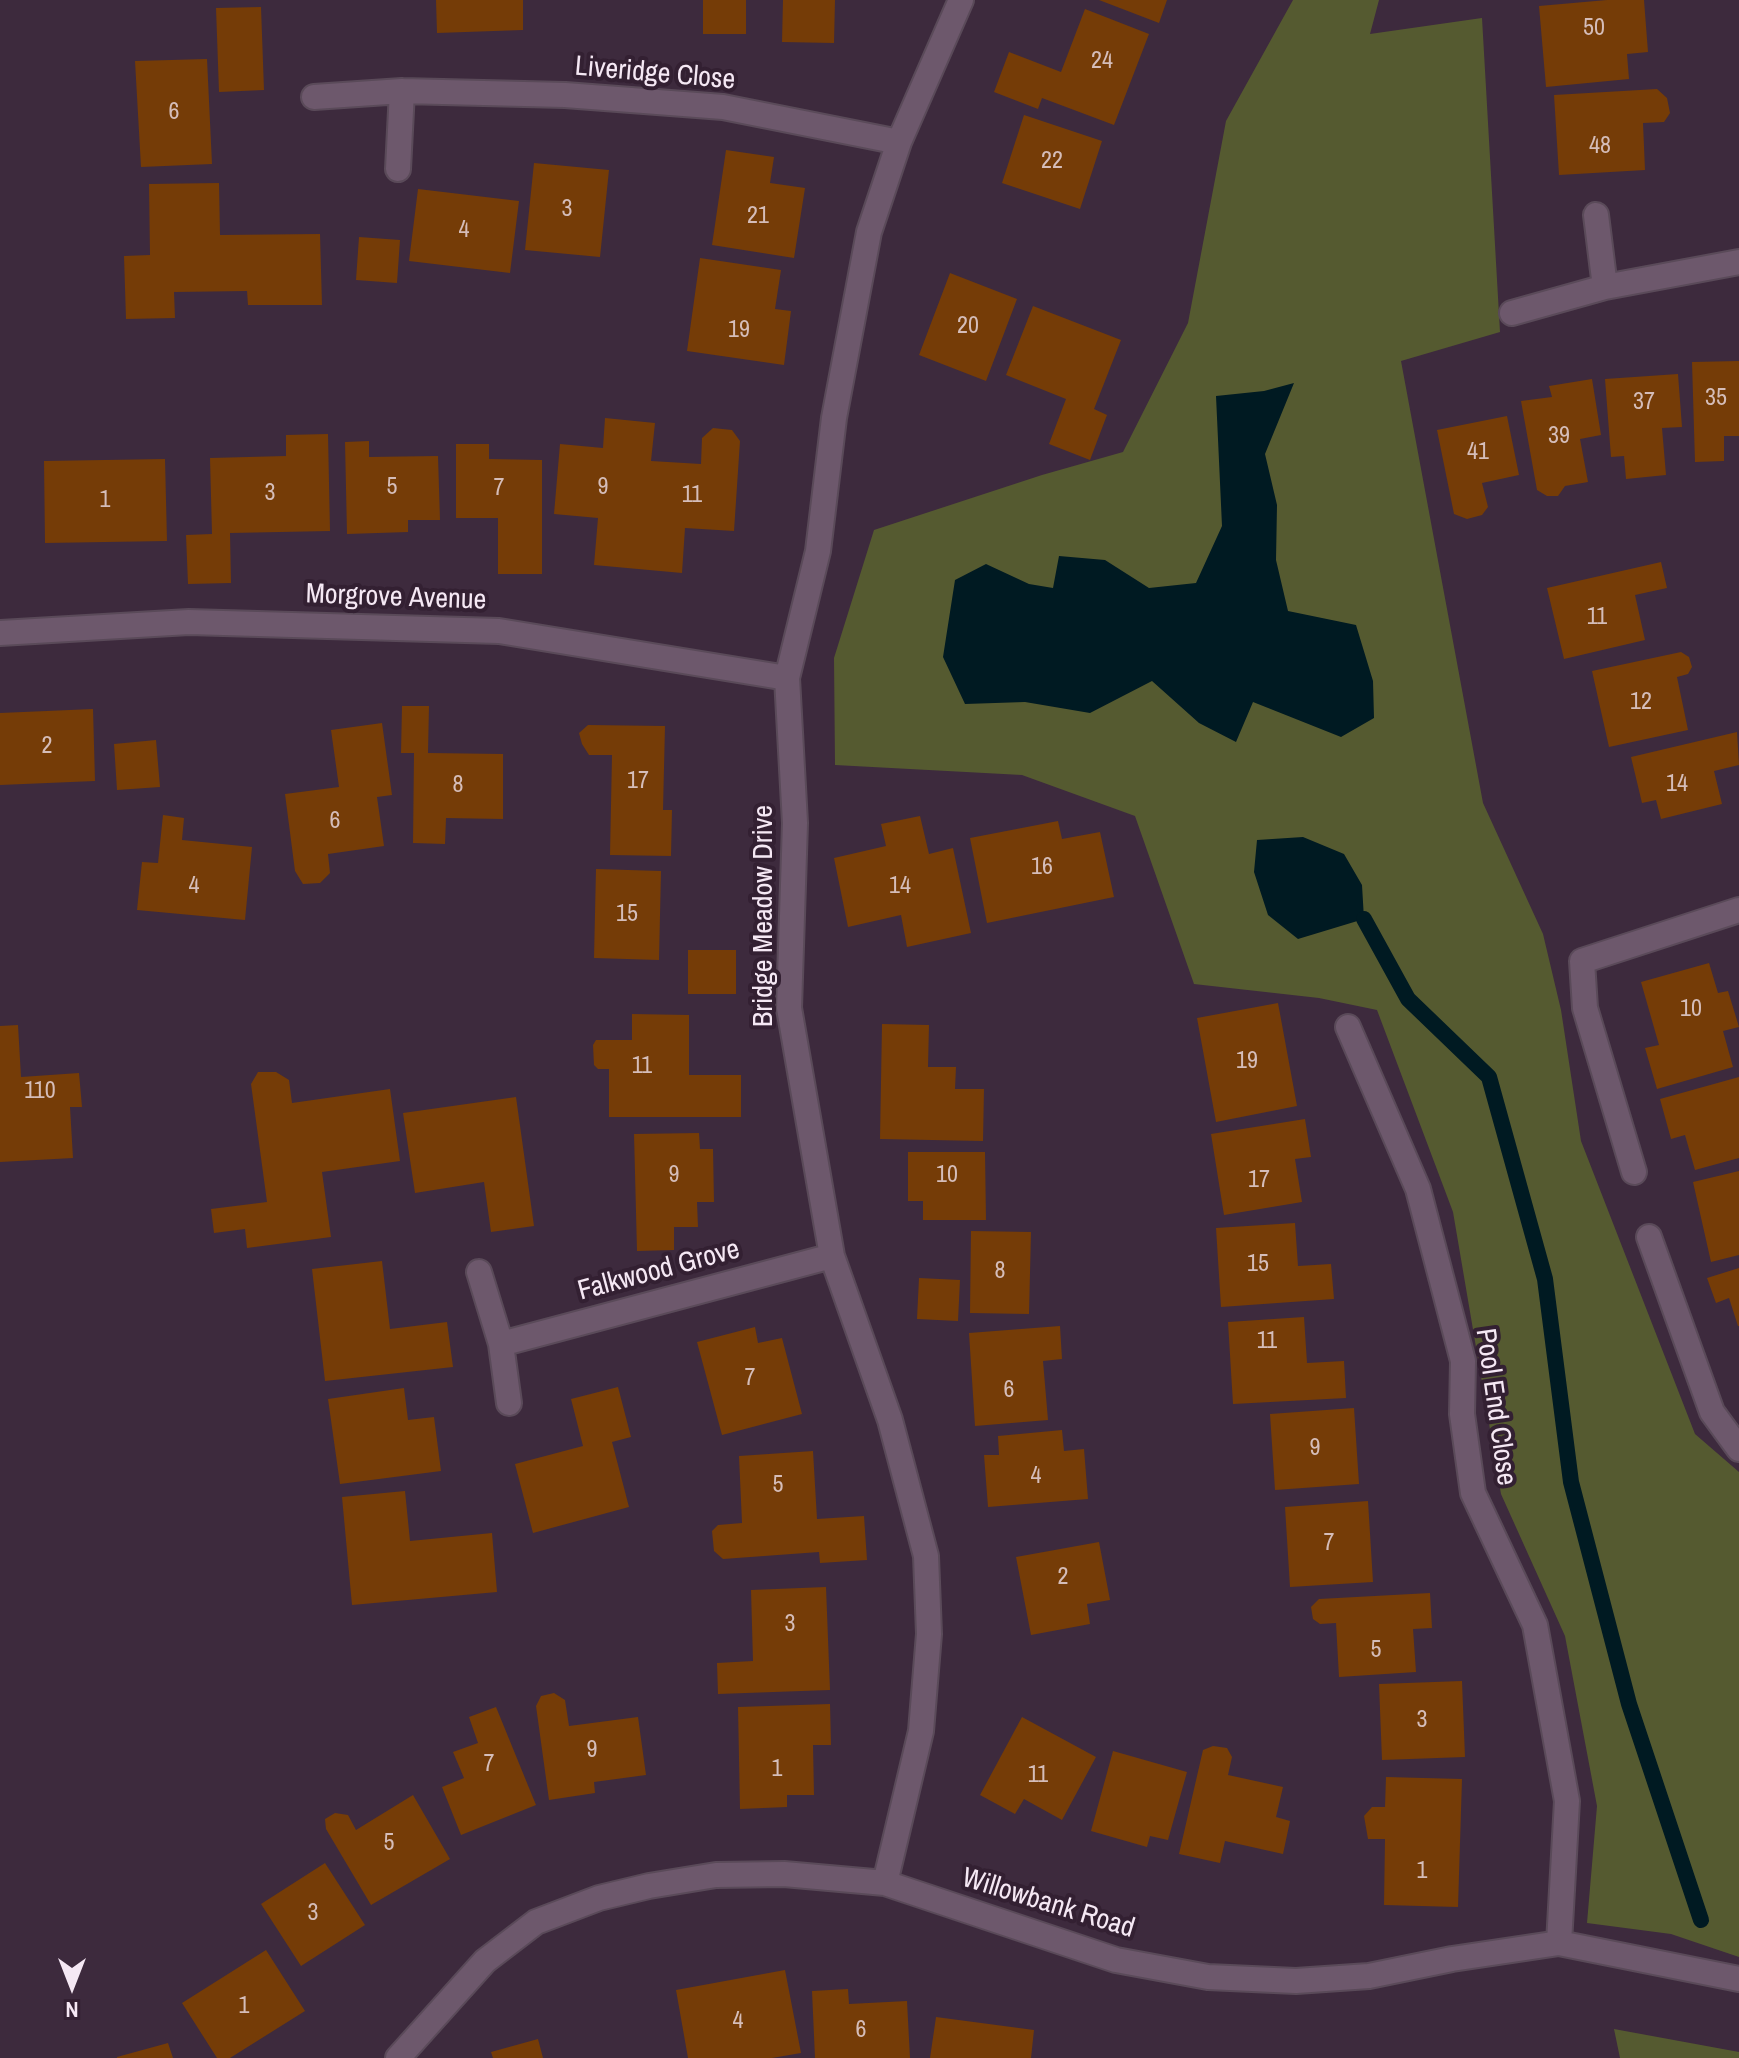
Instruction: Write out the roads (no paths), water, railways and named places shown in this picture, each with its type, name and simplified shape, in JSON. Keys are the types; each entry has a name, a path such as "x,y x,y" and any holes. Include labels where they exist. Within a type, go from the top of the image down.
{"street":[{"name":"Bridge Meadow Drive","path":"885,1883 921,1731 929,1634 926,1556 890,1420 832,1256 789,1008 795,823 787,678 818,551 834,418 869,232 899,142 961,0"},
{"name":"Liveridge Close","path":"314,97 402,91 565,95 723,107 899,142"},
{"path":"398,169 402,91"},
{"path":"1596,215 1605,287"},
{"path":"1512,313 1605,287 1739,262"},
{"name":"Morgrove Avenue","path":"0,633 189,622 499,631 787,678"},
{"path":"1634,1172 1585,1008 1582,961 1739,910"},
{"name":"Pool End Close","path":"1348,1027 1418,1189 1463,1361 1462,1414 1473,1493 1535,1625 1567,1801 1559,1943"},
{"path":"1649,1237 1712,1412 1739,1449"},
{"name":"Falkwood Grove","path":"501,1344 832,1256"},
{"path":"479,1272 501,1344 509,1403"},
{"name":"Willowbank Road","path":"398,2058 485,1961 536,1922 599,1898 716,1875 784,1874 885,1883 1116,1960 1208,1977 1296,1981 1369,1976 1452,1959 1559,1943 1739,1979"}],"water":[{"path":"1294,383 1265,454 1277,505 1276,560 1288,611 1356,625 1373,681 1374,718 1341,737 1253,702 1236,742 1199,723 1152,681 1090,713 1025,702 965,704 943,657 955,580 986,564 1029,584 1053,588 1059,556 1105,560 1149,588 1196,583 1222,526 1216,396 1264,391"},
{"path":"1303,837 1344,854 1362,885 1364,919 1298,939 1268,915 1254,872 1257,840"}],"waterway":[{"path":"1364,919 1408,999 1489,1077 1545,1279 1571,1482 1629,1704 1701,1920"}]}
